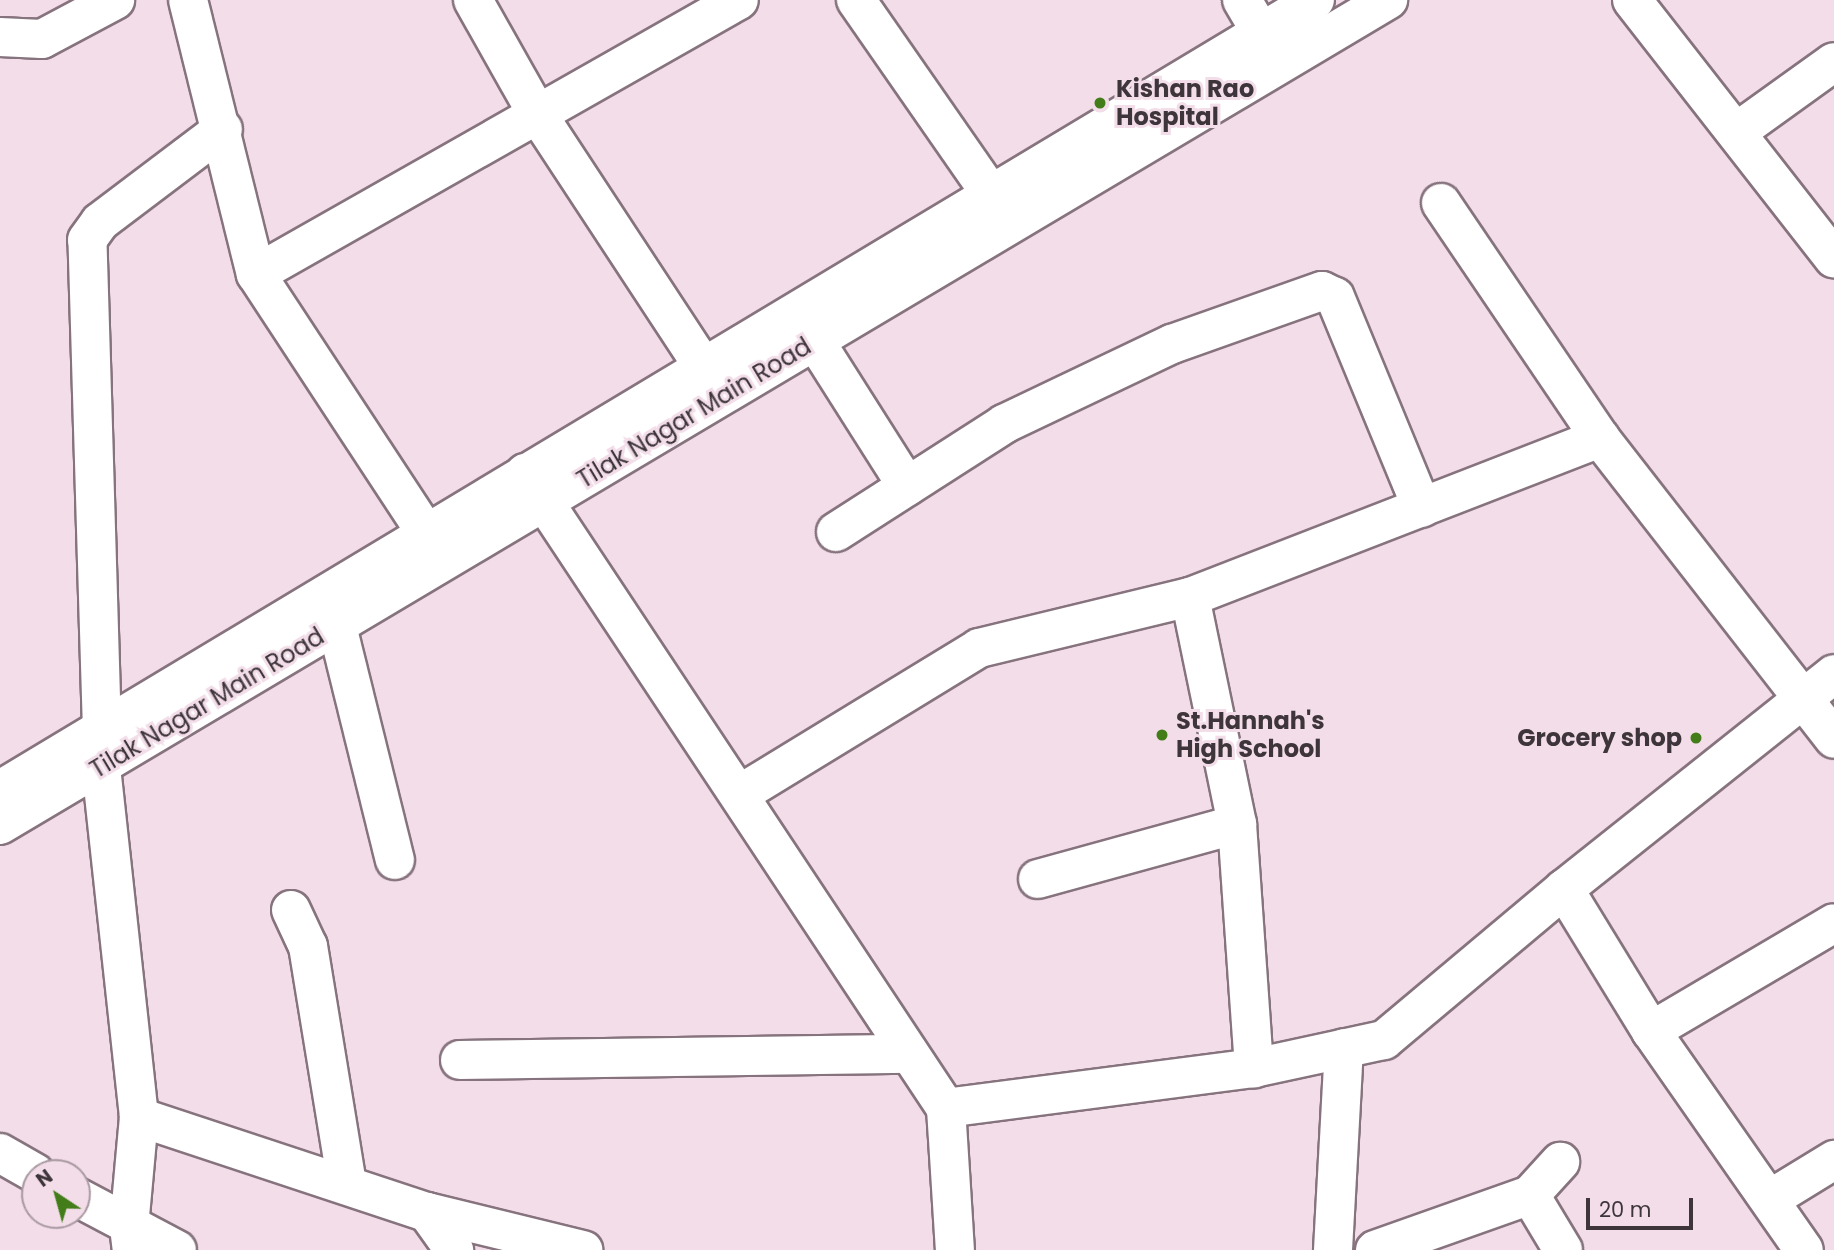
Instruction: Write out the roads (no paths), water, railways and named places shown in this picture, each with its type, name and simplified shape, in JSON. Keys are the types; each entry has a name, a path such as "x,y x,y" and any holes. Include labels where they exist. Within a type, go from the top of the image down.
{"street":[{"path":"0,37 42,39 115,0"},
{"path":"473,0 536,112 702,365"},
{"path":"257,274 536,112 739,0"},
{"path":"856,0 992,196"},
{"name":"Tilak Nagar Main Road","path":"0,790 102,749 337,626 536,487 702,365 992,196 1315,0"},
{"name":"Tilak Nagar Main Road","path":"0,825 102,749 426,533 536,487 816,341 1261,31 1388,0"},
{"path":"1632,0 1738,131 1834,259"},
{"path":"190,1 257,274 426,533"},
{"path":"1738,131 1834,62"},
{"path":"131,1238 139,1117 102,749 87,240 100,222 222,129"},
{"path":"1441,203 1600,438 1834,739"},
{"path":"836,532 1004,424 1172,344 1322,290 1335,298 1422,508"},
{"path":"816,341 907,486"},
{"path":"740,794 979,648 1190,597 1600,438"},
{"path":"536,487 946,1108 955,1250"},
{"path":"1190,597 1237,824 1254,1068"},
{"path":"337,626 396,860"},
{"path":"946,1108 1254,1068 1384,1040 1564,889 1834,674"},
{"path":"1038,879 1237,824"},
{"path":"1564,889 1651,1031 1772,1198 1804,1250"},
{"path":"291,910 308,946 347,1184"},
{"path":"1651,1031 1834,923"},
{"path":"1332,1250 1344,1048"},
{"path":"460,1060 909,1054"},
{"path":"139,1117 427,1212 583,1250"},
{"path":"0,1153 21,1165"},
{"path":"1772,1198 1834,1160"},
{"path":"1375,1250 1530,1195 1560,1162"},
{"path":"1530,1195 1563,1250"},
{"path":"91,1208 131,1238 177,1250"},
{"path":"427,1212 454,1250"}],"place":[{"name":"Kishan Rao Hospital","path":"1100,103"},
{"name":"St.Hannah's High School","path":"1162,735"},
{"name":"Grocery shop","path":"1696,738"}]}
